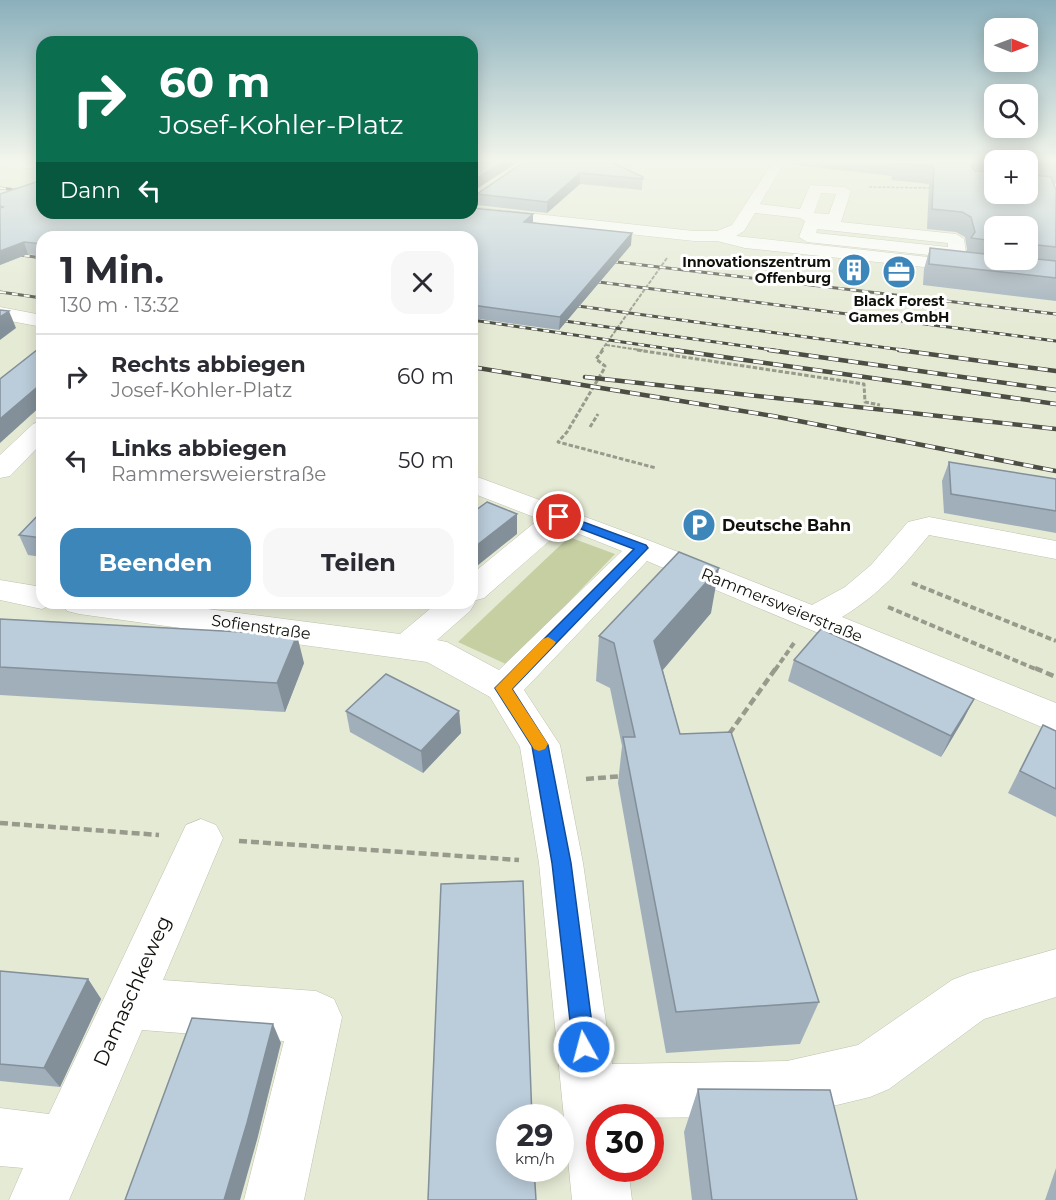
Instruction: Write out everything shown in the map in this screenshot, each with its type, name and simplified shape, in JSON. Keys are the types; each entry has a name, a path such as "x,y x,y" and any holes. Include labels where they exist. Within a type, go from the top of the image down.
{"street":[{"path":"556,216 677,234 690,241 706,243 723,240 719,236"},
{"path":"719,236 731,233 746,216"},
{"path":"744,220 808,222 956,239 957,253 807,237 808,222"},
{"path":"744,220 752,237 769,244"},
{"path":"719,236 745,243 1056,276"},
{"path":"0,313 36,320"},
{"path":"0,470 31,453"},
{"name":"Rammersweierstraße","path":"478,485 816,618 1056,719"},
{"path":"478,586 559,517"},
{"path":"816,618 858,594 882,572 919,528 929,526 1056,550"},
{"path":"602,1200 561,863 540,745 503,688 642,548"},
{"path":"0,590 36,597"},
{"name":"Sofienstraße","path":"125,609 435,651 503,688"},
{"path":"407,646 451,609"},
{"name":"Damaschkeweg","path":"39,1200 201,838"},
{"path":"590,1092 787,1089 870,1070 970,998 1056,973"},
{"path":"126,1003 316,1017 274,1200"},
{"path":"0,1137 63,1144"}],"path":[{"path":"656,468 558,442 567,432 601,376 605,366 596,359 668,257"},
{"path":"606,345 864,384 865,402 880,405"},
{"path":"590,427 598,414"},
{"path":"882,572 1056,641"},
{"path":"858,594 1056,677"},
{"path":"724,741 793,644 816,618"},
{"path":"546,782 625,776"},
{"path":"0,823 561,863"}],"green space":[{"path":"569,537 615,554 508,665 458,642"}],"building":[{"path":"0,216 36,216 36,219 478,219 478,216 531,216 524,222 632,233 560,317 478,306 478,231 36,231 36,243 24,242 0,251"},
{"path":"969,216 984,216 984,240 971,238 975,232"},
{"path":"1038,216 1056,216 1056,247 1038,245"},
{"path":"930,248 984,254 984,270 1038,270 1038,259 1056,261 1056,278 929,264"},
{"path":"0,310 9,311 0,317"},
{"path":"36,351 36,388 0,419 0,379"},
{"path":"949,462 1056,479 1056,511 951,494"},
{"path":"487,502 517,514 478,544 478,509"},
{"path":"36,517 36,537 19,535"},
{"path":"679,552 719,568 654,641 680,734 731,732 819,1002 676,1012 623,737 635,737 614,643 599,636"},
{"path":"0,619 297,635 277,683 0,667"},
{"path":"821,629 974,699 951,736 794,660"},
{"path":"386,674 459,711 421,751 346,711"},
{"path":"1043,725 1056,731 1056,789 1020,771"},
{"path":"523,881 531,1104 496,1104 496,1182 535,1182 536,1200 428,1200 441,884"},
{"path":"0,971 88,979 44,1068 0,1064"},
{"path":"192,1018 273,1024 224,1200 125,1200"},
{"path":"698,1089 830,1090 857,1200 712,1200"}],"railway":[{"path":"0,252 36,257"},
{"path":"600,260 1056,314"},
{"path":"583,280 1056,341"},
{"path":"0,292 36,297"},
{"path":"563,304 910,351"},
{"path":"550,319 780,351"},
{"path":"478,321 684,351"},
{"path":"674,350 1056,404"},
{"path":"769,350 1056,390"},
{"path":"899,350 1056,371"},
{"path":"478,368 773,416 1056,471"},
{"path":"585,377 1056,429"}],"slow traffic":[{"path":"539,744 503,688 548,642"}],"place":[{"name":"Innovationszentrum Offenburg","path":"854,270"},
{"name":"Black Forest Games GmbH","path":"899,272"},
{"name":"Deutsche Bahn","path":"699,525"}],"route":[{"path":"559,517 642,548 503,688 540,745 561,863 584,1047"}]}
